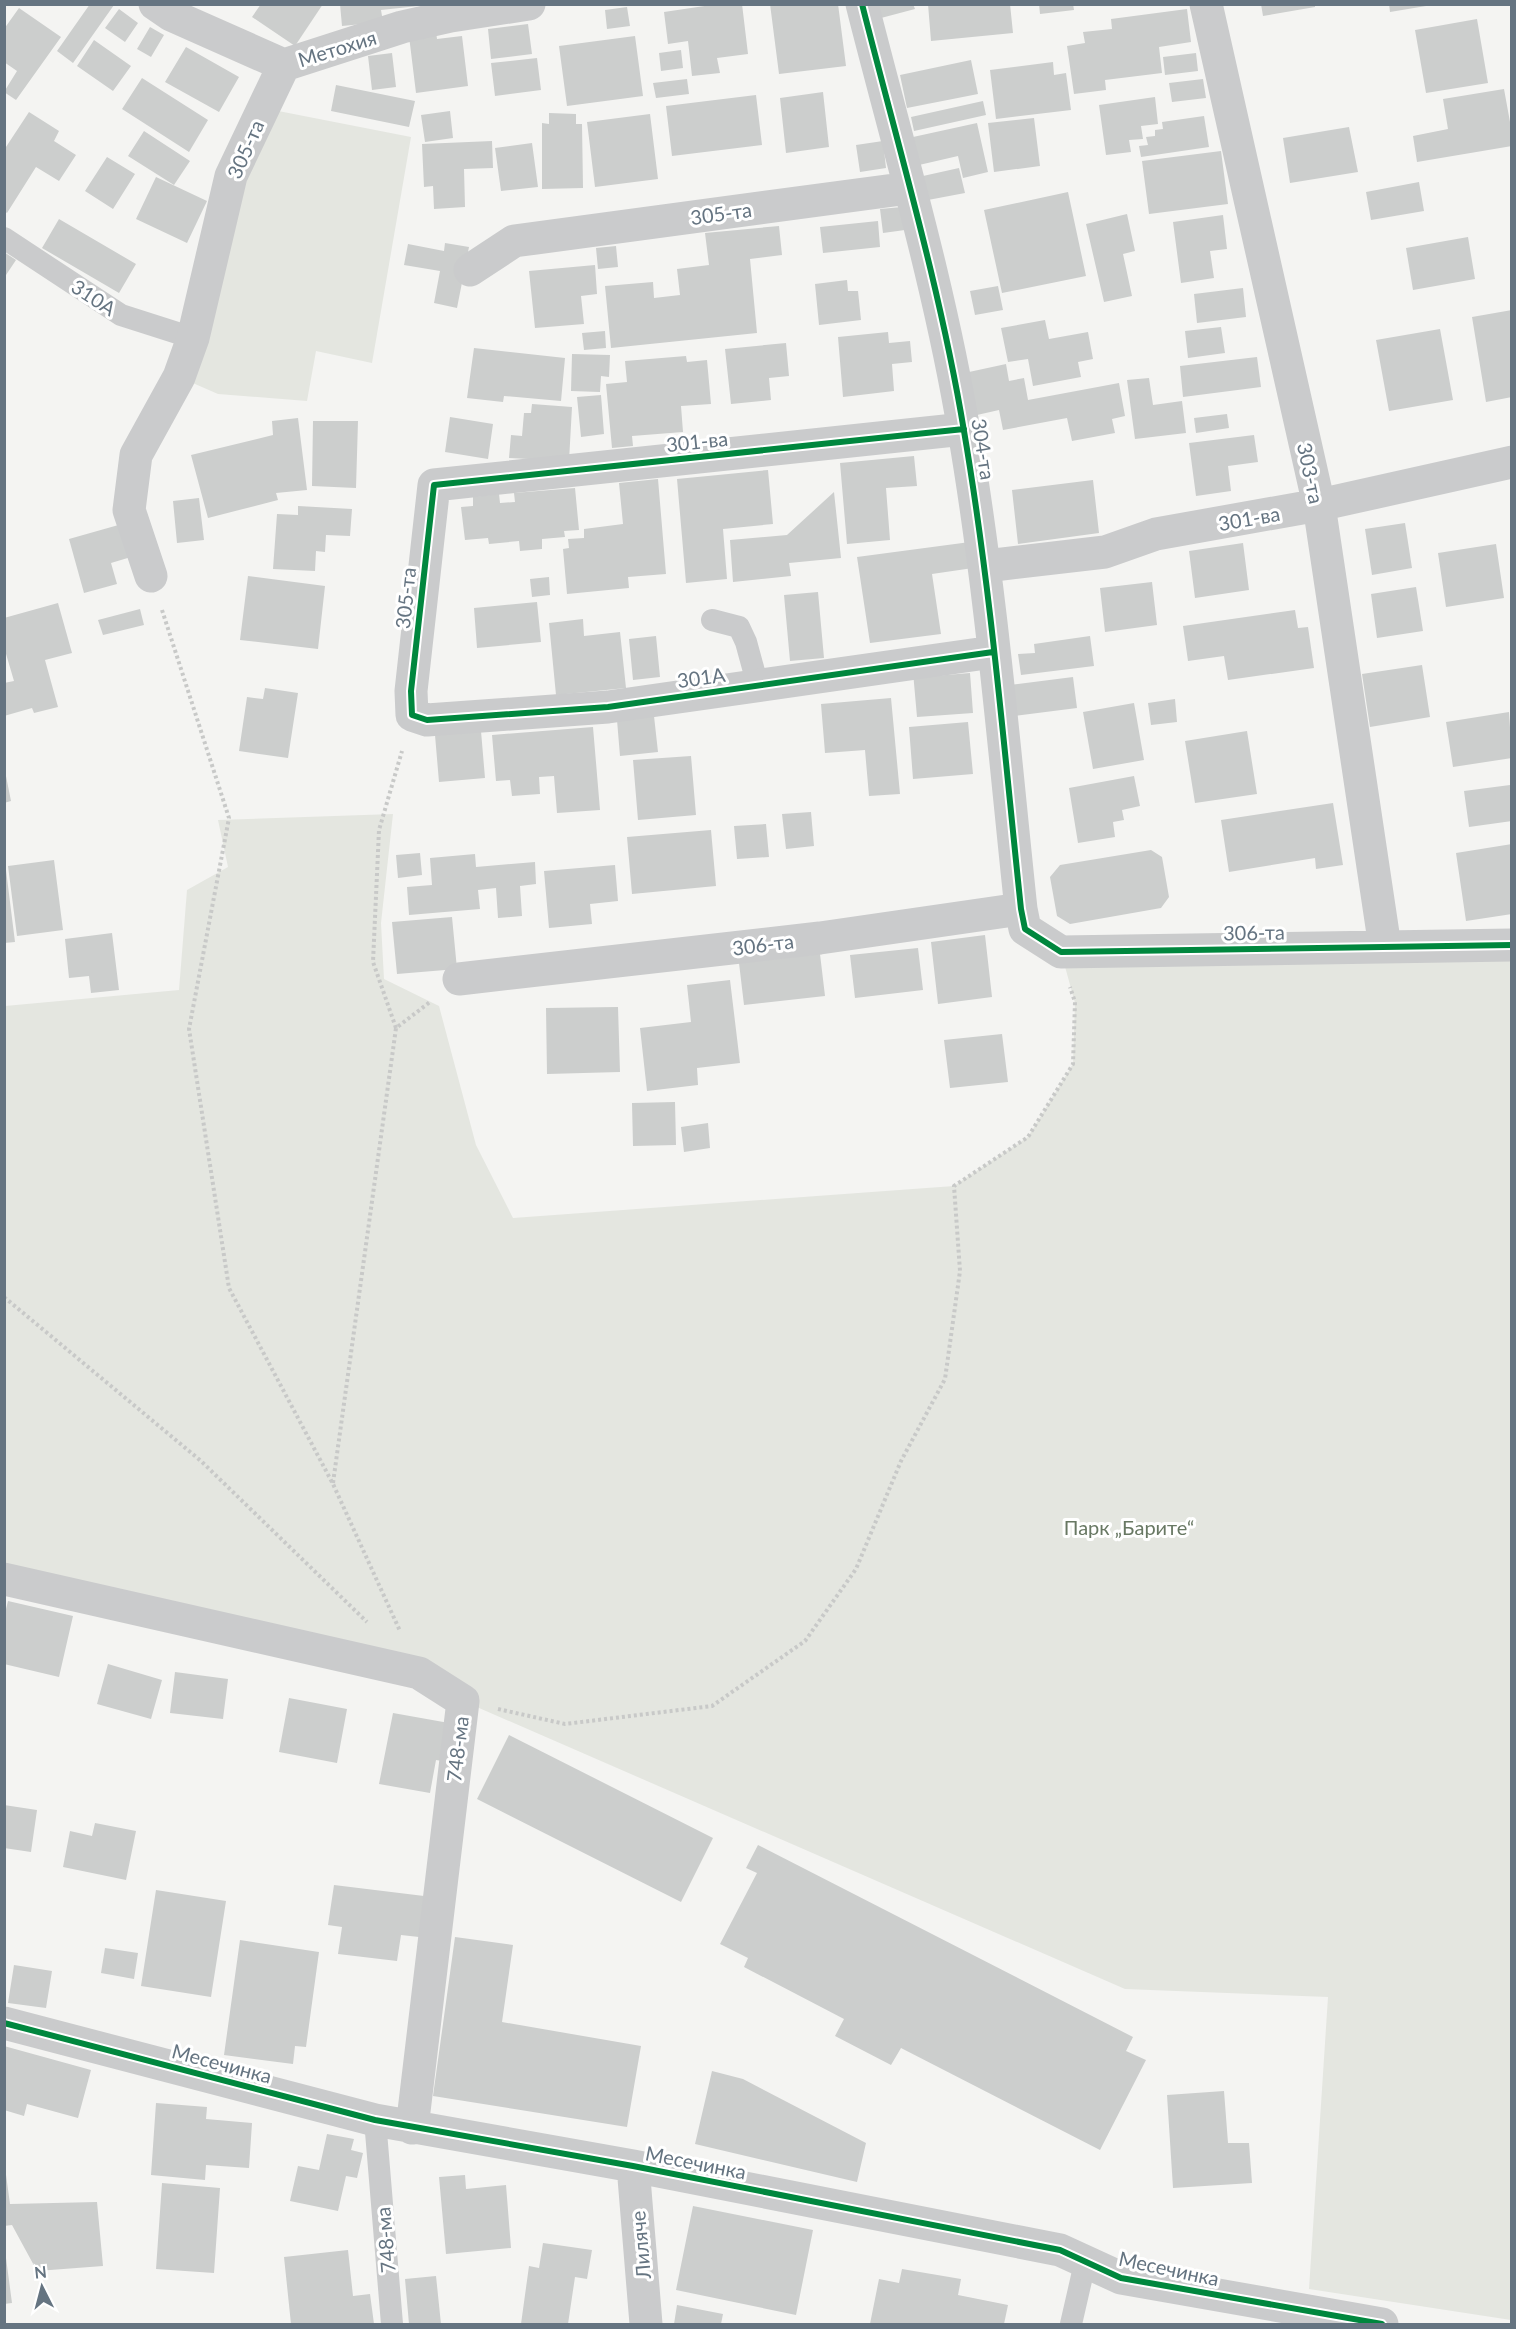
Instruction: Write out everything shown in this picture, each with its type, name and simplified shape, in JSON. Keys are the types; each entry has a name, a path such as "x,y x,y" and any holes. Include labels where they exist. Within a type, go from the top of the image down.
{"street":[{"name":"Метохия","path":"155,4 171,15 284,65 402,27 451,16 529,4"},
{"name":"304-та","path":"862,4 936,291 964,429 986,566 1021,909"},
{"name":"303-та","path":"1206,4 1319,505 1385,947"},
{"name":"305-та","path":"151,576 129,510 136,454 179,377 193,338 231,176 284,65"},
{"name":"305-та","path":"470,270 514,241 909,188"},
{"name":"301-ва","path":"434,485 964,429"},
{"name":"301-ва","path":"986,566 1105,552 1156,534 1319,505 1512,462"},
{"name":"305-та","path":"412,715 411,691 434,485"},
{"name":"301А","path":"412,715 427,720 608,707 993,652"},
{"name":"306-та","path":"459,980 820,938 1021,909"},
{"path":"1021,909 1025,929 1061,952"},
{"name":"306-та","path":"1061,952 1512,945"},
{"name":"748-ма","path":"4,1579 419,1673 463,1701 412,2128"},
{"name":"Месечинка","path":"4,2023 375,2120 633,2166 1060,2250 1121,2278 1382,2325"},
{"name":"Лиляче","path":"633,2166 646,2325"}],"lane":[{"name":"310А","path":"4,238 121,315 193,338"},
{"path":"712,620 739,627 746,642 758,686"},
{"name":"748-ма","path":"375,2120 392,2325"},
{"path":"1071,2325 1085,2262"}],"path":[{"path":"151,576 229,819 189,1029 229,1288 333,1484 419,1673"},
{"path":"333,1484 396,1028 373,962 379,830 412,715"},
{"path":"463,1701 565,1724 712,1706 805,1641 856,1569 901,1461 945,1379 960,1271 954,1186 1028,1137 1073,1064 1075,1002 1061,952"},
{"path":"396,1028 459,980"},
{"path":"4,1297 201,1461 369,1624"}],"green space":[{"path":"263,108 411,137 372,363 316,351 307,401 218,394 179,377"},
{"name":"Парк „Барите“","path":"393,814 381,923 384,979 439,1006 476,1145 513,1218 954,1186 1028,1137 1073,1064 1075,1003 1061,952 1511,945 1511,2320 1309,2289 1328,1997 1125,1989 463,1701 5,1579 5,1006 179,990 187,890 228,867 218,820"}],"building":[{"path":"90,4 114,5 73,63 57,51"},
{"path":"261,4 323,4 295,46 252,17"},
{"path":"340,4 418,4 418,6 381,10 383,22 342,26"},
{"path":"718,4 742,4 748,54 717,58 720,73 692,76 688,41 668,44 664,12"},
{"path":"770,4 838,4 846,66 779,74"},
{"path":"877,4 913,4 915,9 881,18"},
{"path":"928,4 1010,4 1013,33 931,41"},
{"path":"1039,4 1073,4 1074,10 1040,14"},
{"path":"1261,4 1315,4 1315,7 1263,16"},
{"path":"1389,4 1426,4 1426,6 1390,12"},
{"path":"627,7 630,26 607,29 605,10"},
{"path":"19,8 61,37 16,100 4,92 17,71 4,62 4,29"},
{"path":"119,9 138,23 125,42 105,28"},
{"path":"1187,9 1191,42 1159,47 1162,73 1105,80 1106,90 1074,94 1067,46 1085,43 1083,32 1112,29 1111,19"},
{"path":"1477,19 1488,83 1426,93 1415,30"},
{"path":"528,24 532,54 491,59 488,29"},
{"path":"150,27 164,35 151,57 137,49"},
{"path":"436,32 437,39 462,36 468,86 416,93 409,36"},
{"path":"635,36 643,96 567,106 559,46"},
{"path":"94,40 131,66 113,91 77,66"},
{"path":"186,47 239,77 219,112 165,82"},
{"path":"681,50 683,68 661,71 659,53"},
{"path":"392,53 396,87 372,90 368,56"},
{"path":"1196,53 1198,71 1165,75 1163,57"},
{"path":"537,58 541,90 495,96 491,63"},
{"path":"971,60 978,94 907,108 900,75"},
{"path":"1053,62 1054,75 1066,73 1071,110 996,119 990,70"},
{"path":"142,78 208,120 189,152 122,109"},
{"path":"687,79 689,94 656,98 653,83"},
{"path":"1203,79 1206,98 1172,102 1169,83"},
{"path":"336,85 415,101 409,127 331,111"},
{"path":"1504,89 1512,133 1512,146 1417,162 1413,136 1448,129 1443,99"},
{"path":"823,92 829,147 786,153 780,98"},
{"path":"756,95 762,145 672,156 666,106"},
{"path":"1155,97 1158,124 1141,126 1143,139 1129,140 1131,152 1106,155 1099,105"},
{"path":"983,101 986,115 914,131 911,117"},
{"path":"450,111 453,138 425,142 421,115"},
{"path":"29,112 59,131 54,141 76,155 59,181 36,167 7,213 4,211 4,150"},
{"path":"549,113 576,114 576,124 582,124 583,188 542,189 542,123 549,124"},
{"path":"650,114 658,179 595,187 587,122"},
{"path":"1204,116 1209,147 1141,157 1139,146 1148,145 1146,137 1155,136 1155,130 1163,129 1162,122"},
{"path":"1034,118 1040,166 994,172 988,123"},
{"path":"977,123 988,172 963,178 958,156 919,165 913,137"},
{"path":"1349,127 1358,172 1290,183 1283,138"},
{"path":"144,131 190,161 174,185 128,156"},
{"path":"492,141 493,168 464,169 465,207 434,209 433,186 424,187 422,144"},
{"path":"883,141 886,168 860,172 856,145"},
{"path":"532,143 538,187 501,191 495,148"},
{"path":"1221,151 1228,204 1149,214 1142,161"},
{"path":"107,157 135,174 113,209 85,191"},
{"path":"959,168 965,193 928,200 923,176"},
{"path":"156,177 207,201 187,243 136,219"},
{"path":"1419,182 1424,211 1371,220 1366,192"},
{"path":"1068,192 1086,276 1002,293 984,210"},
{"path":"902,207 905,230 883,233 880,209"},
{"path":"1127,214 1135,251 1123,254 1132,296 1104,302 1086,224"},
{"path":"1223,215 1227,249 1210,251 1214,278 1181,283 1173,222"},
{"path":"59,219 136,264 119,293 42,248"},
{"path":"878,221 880,247 823,253 820,227"},
{"path":"779,226 782,255 750,259 757,333 611,348 605,286 653,282 654,298 680,295 677,269 709,265 705,233"},
{"path":"1468,237 1475,279 1413,290 1406,248"},
{"path":"445,243 469,247 457,308 434,303 440,271 404,265 408,244 444,251"},
{"path":"616,246 618,267 598,269 596,248"},
{"path":"4,252 16,260 4,278"},
{"path":"595,265 597,294 581,296 584,324 535,328 529,271"},
{"path":"847,280 848,291 858,291 861,320 819,325 815,284"},
{"path":"998,286 1003,310 975,315 970,291"},
{"path":"1243,288 1246,317 1197,323 1194,294"},
{"path":"1512,310 1512,397 1486,402 1472,317"},
{"path":"1045,320 1049,339 1088,332 1093,359 1078,362 1081,377 1033,386 1028,359 1008,362 1001,328"},
{"path":"1221,327 1225,353 1188,358 1185,331"},
{"path":"1440,329 1453,400 1389,411 1376,340"},
{"path":"605,331 606,348 584,350 582,333"},
{"path":"888,332 889,343 910,341 912,362 892,364 894,391 843,397 838,337"},
{"path":"786,343 789,376 769,378 771,400 731,404 725,349"},
{"path":"474,348 565,358 561,401 504,396 503,402 467,398"},
{"path":"572,354 610,355 609,377 601,376 600,392 571,391"},
{"path":"686,356 687,362 707,360 711,404 681,406 683,432 632,436 633,446 612,448 606,384 627,382 625,361"},
{"path":"1257,357 1261,387 1183,397 1180,366"},
{"path":"1006,364 1009,381 1024,378 1028,400 1119,383 1125,416 1112,419 1115,433 1072,441 1067,418 1003,430 999,410 977,415 969,372"},
{"path":"1149,378 1153,405 1182,401 1186,433 1135,439 1127,380"},
{"path":"601,395 604,434 581,437 577,397"},
{"path":"532,404 572,407 569,461 509,458 511,435 522,436 524,413 531,413"},
{"path":"1227,414 1229,428 1196,433 1194,418"},
{"path":"450,417 493,424 488,459 445,452"},
{"path":"298,418 307,490 276,493 278,500 208,518 191,455 273,435 272,421"},
{"path":"313,421 358,421 356,488 312,486"},
{"path":"1254,435 1258,462 1228,466 1231,491 1196,496 1189,443"},
{"path":"914,456 917,486 886,488 890,540 847,544 840,463"},
{"path":"768,470 773,524 723,529 727,579 686,583 677,479"},
{"path":"658,479 666,574 628,577 629,588 567,594 563,549 569,548 568,539 584,538 584,529 623,524 619,483"},
{"path":"1093,480 1099,533 1018,544 1012,490"},
{"path":"575,488 579,530 564,531 565,537 542,539 542,549 520,551 519,541 489,544 488,538 465,540 461,507 473,506 473,497 499,494 500,503 515,502 514,493"},
{"path":"834,492 841,558 789,563 791,576 733,582 730,540 787,535"},
{"path":"199,498 204,540 177,543 173,501"},
{"path":"298,506 352,509 350,536 326,535 325,552 316,551 315,571 273,569 277,514 298,515"},
{"path":"1405,523 1412,568 1372,575 1365,529"},
{"path":"122,524 131,557 111,563 117,584 84,593 69,539"},
{"path":"970,542 973,568 932,574 941,634 870,643 857,557"},
{"path":"1243,543 1249,590 1195,598 1189,551"},
{"path":"1496,544 1504,598 1446,607 1438,553"},
{"path":"248,576 325,586 318,649 240,640"},
{"path":"549,577 550,595 532,597 530,579"},
{"path":"1152,582 1157,625 1105,632 1100,588"},
{"path":"1416,587 1423,631 1377,638 1371,594"},
{"path":"818,592 824,658 790,661 784,595"},
{"path":"537,602 541,642 477,648 474,608"},
{"path":"58,603 72,653 45,660 58,707 34,713 32,708 4,716 4,683 14,681 4,647 4,618"},
{"path":"140,609 144,625 103,635 98,620"},
{"path":"1295,610 1298,628 1308,627 1314,668 1228,680 1224,656 1188,661 1183,626"},
{"path":"583,619 584,636 620,632 626,688 556,695 549,623"},
{"path":"656,636 660,677 633,680 629,639"},
{"path":"1090,636 1094,666 1021,675 1018,654 1035,653 1034,644"},
{"path":"1422,665 1430,717 1370,727 1362,674"},
{"path":"913,672 934,676 970,673 973,713 917,717"},
{"path":"1073,677 1077,708 1013,716 1009,685"},
{"path":"265,688 298,693 288,758 239,751 247,697 263,699"},
{"path":"891,698 900,794 869,796 865,750 825,753 821,704"},
{"path":"1175,699 1177,722 1151,725 1148,703"},
{"path":"1134,703 1144,760 1093,769 1083,712"},
{"path":"1509,712 1512,758 1453,767 1446,722"},
{"path":"654,716 658,752 620,756 617,720"},
{"path":"968,722 973,774 913,779 909,727"},
{"path":"593,727 600,810 557,813 554,776 539,777 540,794 512,796 510,780 496,781 492,735"},
{"path":"481,731 485,778 439,782 435,735"},
{"path":"1247,731 1257,794 1195,803 1185,741"},
{"path":"691,756 696,815 638,820 633,760"},
{"path":"4,766 11,801 4,803"},
{"path":"1134,776 1140,806 1122,810 1124,820 1113,822 1115,837 1078,843 1069,788"},
{"path":"1510,785 1512,821 1469,827 1464,791"},
{"path":"1333,803 1343,865 1316,869 1315,858 1229,872 1221,820"},
{"path":"811,812 814,846 786,849 782,814"},
{"path":"766,824 769,857 737,859 734,826"},
{"path":"711,830 716,886 632,894 627,837"},
{"path":"1512,844 1512,914 1466,921 1456,853"},
{"path":"1151,850 1162,857 1169,897 1161,908 1070,924 1057,916 1050,877 1060,865"},
{"path":"420,853 422,875 398,878 396,855"},
{"path":"475,854 476,867 535,862 536,884 520,886 522,916 498,918 496,888 478,890 480,909 409,915 407,887 432,885 430,858"},
{"path":"54,860 63,930 17,936 8,866"},
{"path":"615,865 618,901 590,904 592,924 549,928 544,871"},
{"path":"6,870 15,942 4,943 4,871"},
{"path":"452,917 457,969 397,974 392,922"},
{"path":"112,933 119,990 91,993 89,976 69,978 65,939"},
{"path":"985,935 992,997 938,1004 931,942"},
{"path":"918,948 923,990 855,998 850,955"},
{"path":"820,954 825,996 744,1005 739,963"},
{"path":"730,980 740,1063 697,1068 698,1085 647,1091 640,1028 691,1022 687,985"},
{"path":"618,1007 620,1072 547,1074 546,1008"},
{"path":"1002,1034 1008,1082 950,1088 944,1040"},
{"path":"675,1102 676,1145 633,1146 632,1103"},
{"path":"708,1123 710,1148 684,1152 681,1127"},
{"path":"8,1601 73,1616 59,1677 4,1664 4,1617"},
{"path":"108,1664 162,1680 151,1719 97,1704"},
{"path":"175,1672 228,1679 223,1719 170,1713"},
{"path":"289,1698 347,1709 337,1763 279,1752"},
{"path":"393,1713 449,1723 442,1761 436,1760 430,1793 379,1784"},
{"path":"509,1735 713,1838 681,1902 477,1799"},
{"path":"4,1805 37,1810 31,1852 4,1848"},
{"path":"95,1823 136,1831 126,1880 63,1867 70,1831 92,1836"},
{"path":"758,1845 1133,2037 1126,2051 1146,2060 1100,2150 901,2048 891,2065 835,2036 844,2019 744,1967 748,1958 720,1944 757,1873 746,1868"},
{"path":"334,1885 424,1896 419,1937 401,1935 397,1961 338,1954 342,1927 328,1925"},
{"path":"156,1890 226,1901 211,1997 141,1986"},
{"path":"455,1937 513,1945 502,2022 641,2046 627,2127 433,2096"},
{"path":"240,1940 319,1952 306,2047 295,2046 293,2064 224,2055"},
{"path":"105,1948 138,1953 134,1979 101,1973"},
{"path":"14,1965 52,1971 46,2008 8,2003"},
{"path":"4,2046 91,2070 78,2118 27,2104 24,2116 4,2110"},
{"path":"712,2071 743,2079 866,2143 857,2182 695,2144"},
{"path":"1224,2091 1228,2143 1249,2143 1252,2183 1173,2188 1167,2095"},
{"path":"156,2103 207,2107 206,2119 252,2123 249,2168 206,2165 205,2180 151,2175"},
{"path":"327,2134 354,2139 351,2150 363,2153 357,2178 346,2176 338,2211 290,2201 298,2166 319,2170"},
{"path":"4,2160 10,2204 97,2202 103,2266 37,2271 12,2225 4,2226"},
{"path":"465,2175 466,2189 506,2185 511,2248 446,2254 439,2177"},
{"path":"162,2183 220,2188 214,2273 156,2269"},
{"path":"693,2206 813,2230 796,2315 676,2290"},
{"path":"4,2243 12,2303 4,2304"},
{"path":"543,2243 592,2250 587,2279 575,2277 568,2324 521,2324 529,2266 539,2268"},
{"path":"348,2250 353,2296 370,2294 374,2324 291,2324 284,2257"},
{"path":"902,2269 961,2279 958,2295 1008,2305 1004,2324 870,2324 879,2279 899,2283"},
{"path":"436,2276 441,2324 409,2324 405,2279"},
{"path":"677,2305 723,2314 721,2324 674,2324"}],"cycle path":[{"path":"862,4 931,270 964,431 982,550 1025,929 1061,952 1512,945"},
{"path":"964,429 434,485 411,691 412,715 427,720 608,707 993,652"},
{"path":"4,2023 375,2120 633,2166 1060,2250 1121,2278 1382,2324"}]}
